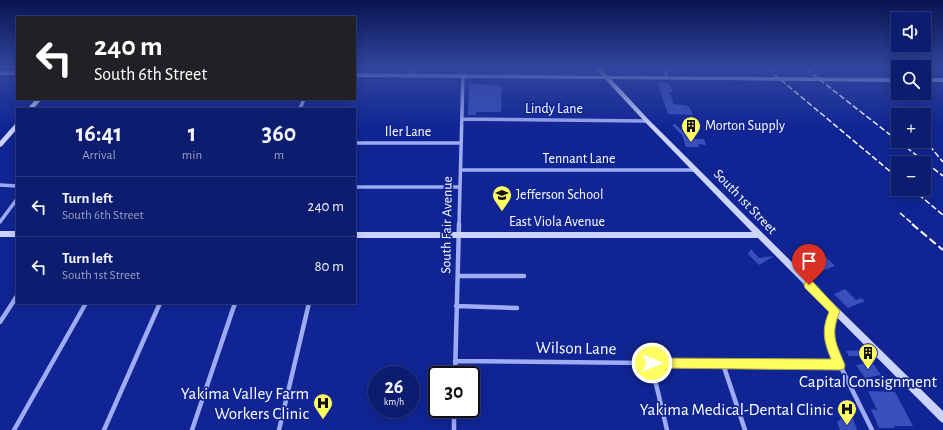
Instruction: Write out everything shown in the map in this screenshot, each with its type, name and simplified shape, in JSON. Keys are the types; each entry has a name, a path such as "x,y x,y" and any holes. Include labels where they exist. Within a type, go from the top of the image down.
{"street":[{"name":"South Fair Avenue","path":"455,366 463,89"},
{"name":"South 1st Street","path":"617,89 759,235 943,418"},
{"path":"31,108 38,100"},
{"name":"Lindy Lane","path":"462,119 647,121"},
{"path":"0,145 16,126"},
{"name":"Iler Lane","path":"356,143 461,143"},
{"name":"Tennant Lane","path":"460,170 696,170"},
{"path":"0,186 16,186"},
{"path":"356,187 460,187"},
{"path":"0,222 16,200"},
{"path":"0,234 16,234"},
{"name":"East Viola Avenue","path":"356,235 759,235"},
{"path":"458,276 524,276"},
{"path":"0,322 16,298"},
{"path":"14,430 85,304"},
{"path":"104,430 160,304"},
{"path":"192,430 235,304"},
{"path":"279,430 309,304"},
{"path":"456,306 517,308"},
{"path":"835,311 830,322 828,336 830,345 872,430"},
{"name":"Wilson Lane","path":"455,361 840,365"},
{"path":"652,363 667,430"},
{"path":"723,364 745,430"},
{"path":"454,418 454,430"}],"building":[{"path":"469,89 502,89 503,92 501,92 501,112 476,112 476,115 468,115"},
{"path":"659,89 672,89 673,92 669,92 674,104 689,106 693,115 668,114"},
{"name":"Morton Supply","path":"675,124 691,139 704,139 706,145 698,144 699,147 686,147 682,135 672,125"},
{"path":"751,249 759,258 774,256 759,265 748,254"},
{"path":"820,251 835,266 824,270 808,255"},
{"path":"845,289 856,300 861,298 865,301 848,308 834,294"},
{"path":"862,350 865,356 849,356 846,351"},
{"name":"Capital Consignment","path":"872,362 881,375 865,378 856,365"},
{"path":"868,391 895,392 913,426 879,428 871,409 877,410"},
{"name":"Yakima Medical-Dental Clinic","path":"841,419 853,419 857,430 840,430 837,422"}],"railway":[{"path":"792,89 891,172"},
{"path":"832,89 943,176"},
{"path":"931,147 943,162"},
{"path":"920,196 943,215"},
{"path":"900,213 914,225"},
{"path":"912,224 943,250"}],"place":[{"name":"Morton Supply","path":"691,143"},
{"name":"Jefferson School","path":"502,212"},
{"name":"Capital Consignment","path":"868,370"},
{"name":"Yakima Valley Farm Workers Clinic","path":"323,420"},
{"name":"Yakima Medical-Dental Clinic","path":"847,426"}],"route":[{"path":"652,363 840,365 830,345 828,336 828,329 835,311 809,285"}]}
